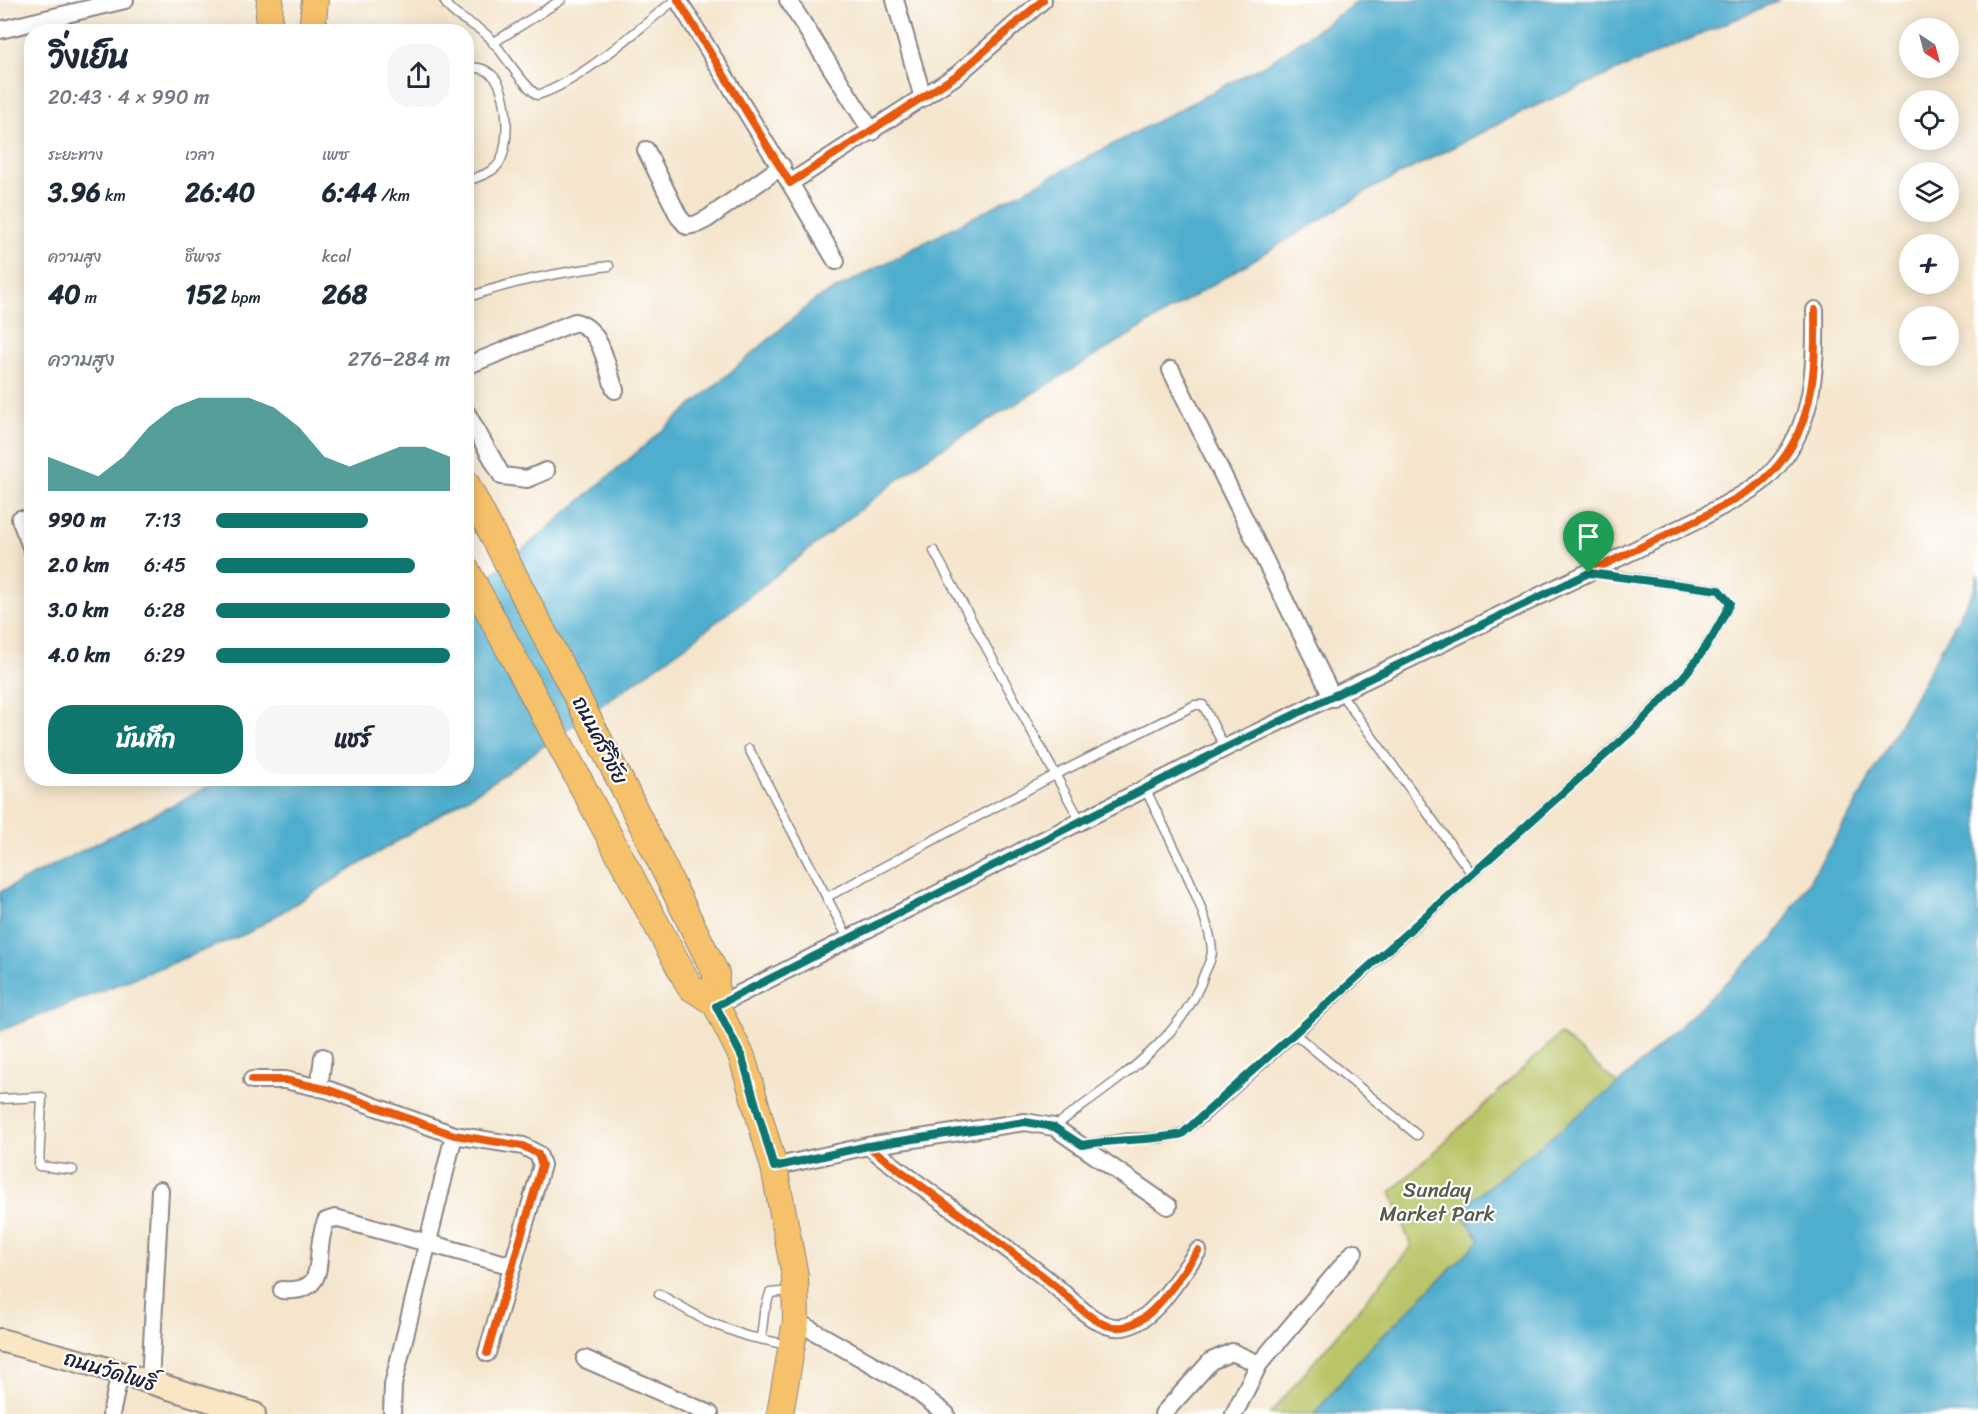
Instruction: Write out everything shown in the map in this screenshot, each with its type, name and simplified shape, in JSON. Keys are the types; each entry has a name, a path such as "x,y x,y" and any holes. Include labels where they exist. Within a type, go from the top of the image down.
{"main road":[{"path":"268,24 270,0"},
{"path":"313,24 315,0"},
{"name":"ถนนศรีวิชัย","path":"474,498 623,786 716,974 715,1004"},
{"name":"ถนนศรีวิชัย","path":"474,584 591,798 690,987 715,1004"},
{"path":"715,1004 742,1057 774,1167 795,1276 796,1321 780,1414"}],"street":[{"path":"25,24 125,0"},
{"path":"677,0 782,166 836,261"},
{"path":"788,0 872,132"},
{"path":"895,0 923,98"},
{"path":"790,183 957,75 1043,0"},
{"path":"0,30 24,24"},
{"path":"646,150 679,217 687,226 697,225 707,219 782,166"},
{"path":"715,1004 1146,790 1225,748 1337,696 1701,518 1762,481 1787,456 1808,414 1816,365 1815,310"},
{"path":"474,363 575,322 585,324 595,333 615,390"},
{"path":"1171,370 1337,696"},
{"path":"474,426 502,476 527,479 546,471"},
{"path":"20,519 24,529"},
{"path":"319,1088 323,1057"},
{"path":"252,1080 285,1080 319,1088 454,1135 523,1146 538,1154 542,1165 487,1353"},
{"path":"774,1167 868,1146 1025,1122 1054,1127 1168,1206"},
{"path":"392,1414 393,1385 454,1135"},
{"path":"868,1146 1003,1243 1096,1320 1119,1328 1135,1325 1149,1314 1198,1251"},
{"path":"150,1383 160,1190"},
{"path":"282,1290 296,1291 310,1288 316,1281 321,1232 326,1221 335,1218 513,1266"},
{"path":"1234,1414 1259,1364 1354,1252"},
{"path":"796,1321 907,1384 946,1414"},
{"name":"ถนนวัดโพธิ์","path":"0,1340 120,1373 254,1414"},
{"path":"1162,1414 1211,1360 1232,1352 1259,1364"},
{"path":"585,1359 710,1414"},
{"path":"111,1414 120,1373"}],"lane":[{"path":"444,0 450,10 472,24"},
{"path":"493,43 561,0"},
{"path":"474,25 493,43 526,87 537,95 552,91 572,80 677,0"},
{"path":"474,67 494,75 502,92 508,130 502,157 496,167 474,177"},
{"path":"474,295 566,272 609,266"},
{"path":"934,551 1081,822"},
{"path":"1082,1145 1126,1138 1162,1138 1182,1134 1632,731 1694,667 1717,633 1730,603 1719,590 1589,573"},
{"path":"1337,696 1472,874"},
{"path":"826,897 1055,775 1195,705 1203,705 1225,748"},
{"path":"749,748 848,938"},
{"path":"1054,1127 1146,1056 1171,1032 1200,987 1212,953 1208,928 1146,790"},
{"path":"1295,1034 1417,1135"},
{"path":"0,1099 42,1097 39,1166 73,1170"},
{"path":"761,1339 764,1313 770,1293 795,1291"},
{"path":"659,1294 706,1321 791,1346"}],"green space":[{"name":"Sunday Market Park","path":"1560,1034 1618,1084 1498,1242 1337,1414 1270,1414 1411,1247 1391,1192"}],"water":[{"path":"1360,0 1780,0 1524,111 1373,188 926,458 683,648 491,783 248,933 0,1031 0,892 209,786 474,786 474,588 539,536 815,300 1270,62"},
{"path":"1978,574 1978,1414 1314,1414 1367,1351 1480,1240 1459,1210 1618,1084 1774,938 1848,818 1974,589"}],"cycle path":[{"path":"678,0 790,183 957,75 1043,0"},
{"path":"716,1006 1225,748 1701,518 1749,491 1764,480 1781,462 1802,423 1809,401 1812,379 1815,310"},
{"path":"252,1080 285,1080 329,1090 454,1135 523,1146 538,1154 542,1165 487,1353"},
{"path":"868,1146 1031,1267 1086,1313 1104,1324 1123,1327 1134,1324 1145,1317 1174,1285 1198,1251"}],"route":[{"path":"1589,573 1650,579 1719,590 1730,603 1717,633 1694,667 1632,731 1204,1117 1182,1134 1162,1138 1126,1138 1082,1145 1054,1127 1025,1122 868,1146 774,1167 742,1057 716,1006 1225,748 1589,573"}]}
